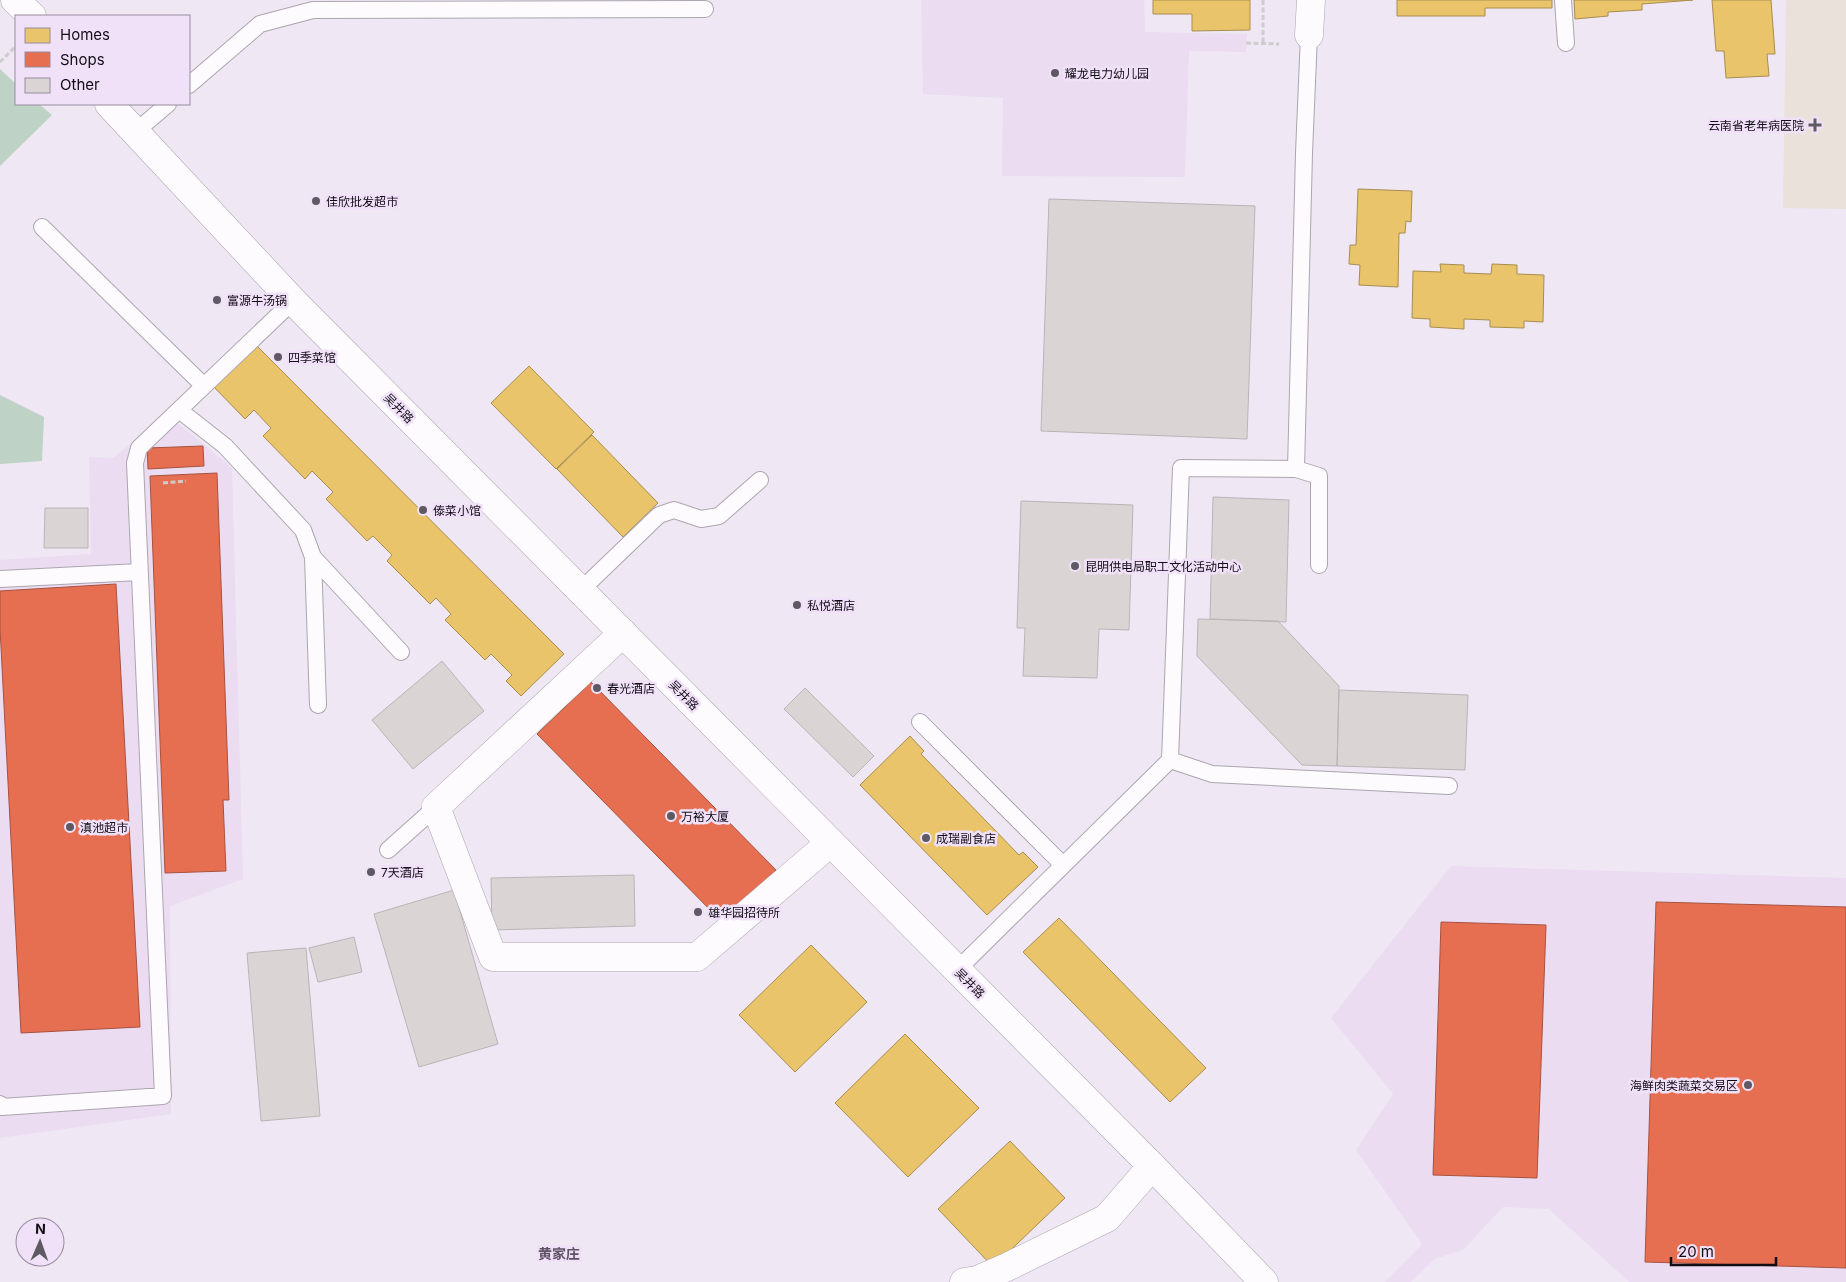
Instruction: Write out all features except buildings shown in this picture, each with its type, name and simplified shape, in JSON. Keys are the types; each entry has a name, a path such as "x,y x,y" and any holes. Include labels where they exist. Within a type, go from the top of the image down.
{"street":[{"path":"15,0 31,15"},
{"path":"1310,34 1311,0"},
{"name":"吴井路","path":"110,105 293,301 1152,1166 1264,1282"},
{"path":"623,633 436,807 493,957 697,957 830,843"},
{"path":"964,1282 977,1280 1007,1267 1107,1218 1152,1166"}],"lane":[{"path":"1563,0 1566,43"},
{"path":"190,84 260,24 313,10 562,5 705,9"},
{"path":"1296,469 1304,153 1310,34"},
{"path":"134,133 167,105"},
{"path":"42,227 204,386"},
{"path":"0,1104 2,1107 162,1096 134,464 139,448 293,301"},
{"path":"179,410 225,446 303,530 313,557 318,706"},
{"path":"957,970 1170,760 1181,468 1296,469 1319,476 1319,565"},
{"path":"580,591 659,514 674,510 701,519 718,516 760,480"},
{"path":"313,557 401,652"},
{"path":"0,579 57,582 139,572"},
{"path":"920,722 1063,865"},
{"path":"1170,760 1212,774 1449,786"},
{"path":"388,850 436,807"}],"path":[{"path":"1262,0 1263,43"},
{"path":"0,62 15,47"},
{"path":"159,483 186,481"}],"shaded area":[{"name":"耀龙电力幼儿园","path":"921,0 1144,0 1145,32 1247,34 1246,52 1189,51 1185,177 1002,176 1003,98 923,94"},
{"name":"云南省老年病医院","path":"1786,0 1846,0 1846,209 1783,208"},
{"path":"167,414 232,468 243,879 170,906 171,1114 0,1138 0,560 91,554 89,457 113,458"},
{"path":"1451,866 1846,878 1846,1282 1629,1282 1549,1209 1503,1207 1463,1250 1434,1259 1411,1282 1385,1282 1422,1244 1356,1150 1393,1094 1331,1018"}],"green space":[{"path":"0,69 15,83 15,105 40,105 52,115 0,166"},
{"path":"0,395 44,417 42,461 0,464"}],"place":[{"name":"耀龙电力幼儿园","path":"1055,73"},
{"name":"云南省老年病医院","path":"1815,125"},
{"name":"佳欣批发超市","path":"316,201"},
{"name":"富源牛汤锅","path":"217,300"},
{"name":"四季菜馆","path":"278,357"},
{"name":"傣菜小馆","path":"423,510"},
{"name":"昆明供电局职工文化活动中心","path":"1075,566"},
{"name":"私悦酒店","path":"797,605"},
{"name":"春光酒店","path":"597,688"},
{"name":"万裕大厦","path":"671,816"},
{"name":"滇池超市","path":"70,827"},
{"name":"成瑞副食店","path":"926,838"},
{"name":"7天酒店","path":"371,872"},
{"name":"雄华园招待所","path":"698,912"},
{"name":"海鲜肉类蔬菜交易区","path":"1748,1085"}],"district":[{"name":"黄家庄","path":"559,1253"}]}
